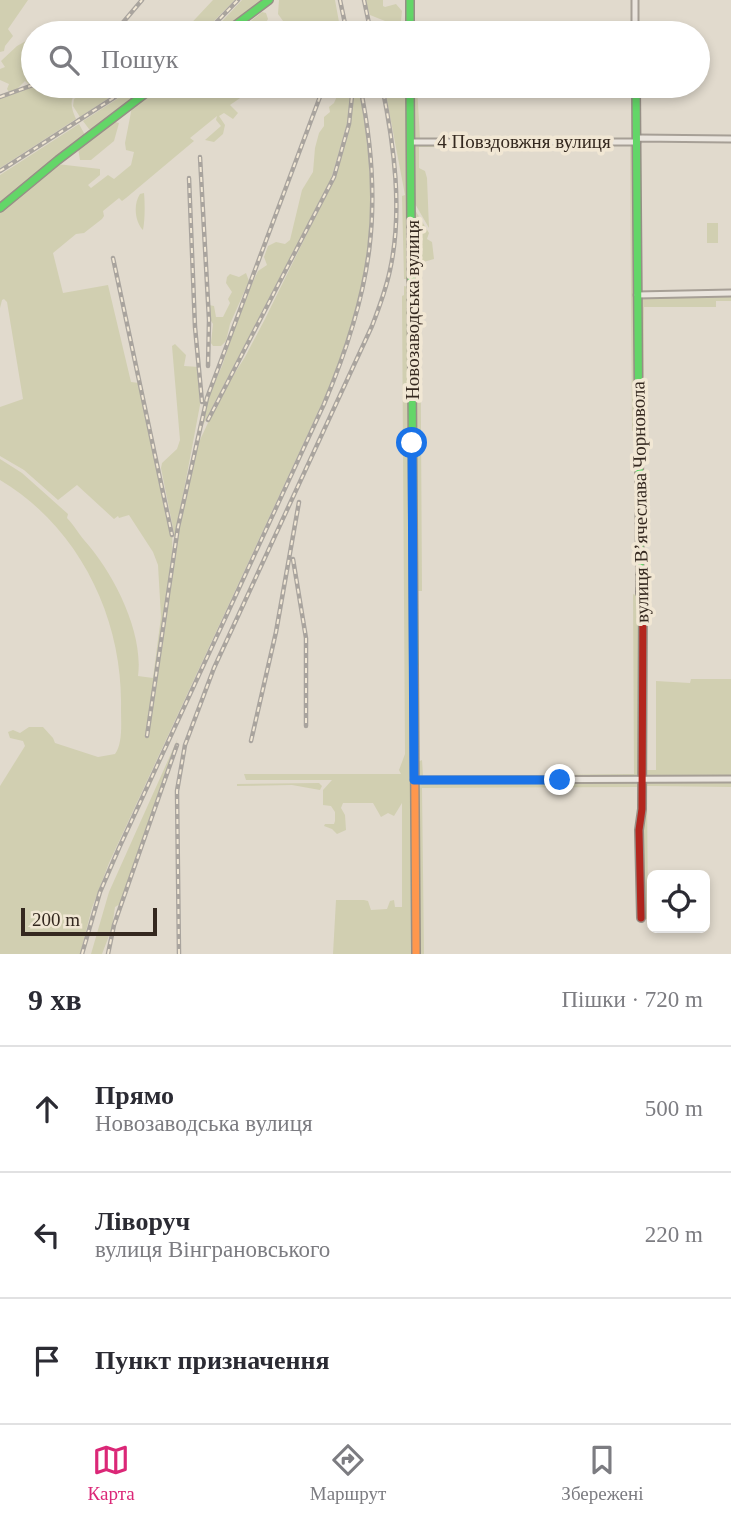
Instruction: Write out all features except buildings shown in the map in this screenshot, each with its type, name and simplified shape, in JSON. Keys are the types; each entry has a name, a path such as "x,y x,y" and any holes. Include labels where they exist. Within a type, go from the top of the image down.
{"street":[{"path":"241,21 269,0"},
{"path":"410,0 410,21"},
{"path":"635,0 635,21"},
{"path":"0,208 139,98"},
{"name":"Новозаводська вулиця","path":"410,98 416,954"},
{"name":"вулиця Вʼячеслава Чорновола","path":"636,98 639,536 640,593 643,599 639,830 641,918"},
{"name":"4 Повздовжня вулиця","path":"411,142 731,139"},
{"path":"637,295 731,293"},
{"path":"414,780 731,779"}],"shaded area":[{"path":"0,0 28,0 8,29 13,36 4,51 0,52"},
{"path":"213,0 235,0 214,21 193,21"},
{"path":"242,0 263,0 236,21 222,21"},
{"path":"279,0 335,0 339,21 283,21 278,14"},
{"path":"365,0 383,0 383,6 396,4 402,11 401,21 385,21 370,15"},
{"path":"262,12 266,13 268,19 267,21 251,21"},
{"path":"21,44 21,85 9,92 9,84 0,80 0,69 5,67 1,61"},
{"path":"21,91 21,98 72,98 76,119 0,168 0,98"},
{"path":"109,98 80,117 73,106 74,99"},
{"path":"118,98 135,98 92,129 83,121"},
{"path":"144,98 240,98 230,105 238,113 233,119 224,113 219,116 225,125 223,134 214,142 205,140 221,126 216,120 217,116 190,138 194,141 126,198 122,201 119,198 103,211 102,219 84,233 76,234 53,253 63,293 108,285 131,382 139,383 172,533 173,567 170,589 185,491 199,442 222,393 265,319 335,177 350,124 353,98 361,98 369,159 371,192 368,257 354,324 342,360 109,863 92,908 80,954 0,954 0,786 25,746 23,741 10,738 8,732 13,730 20,733 29,727 43,727 55,743 98,757 115,754 121,726 120,674 114,641 91,578 74,549 53,523 28,500 0,480 0,459 22,473 68,514 67,518 106,569 131,622 139,659 138,676 153,678 161,617 158,565 153,552 129,515 114,519 77,485 58,500 24,470 0,456 0,407 23,399 7,302 4,299 0,308 0,212 57,164 100,169 100,175 88,185 91,188 108,175 114,179 131,165 134,152 126,150 125,143 132,107"},
{"path":"336,98 351,100 349,117 331,179 203,425 208,397 222,366 243,303 258,271 267,265 264,257 268,246 276,242 285,244 290,240 302,190 313,172 315,148 324,126 324,117"},
{"path":"387,98 405,98 407,279 404,279 402,196 405,195"},
{"path":"413,98 418,98 420,139 631,138 631,98 634,98 634,140 414,140"},
{"path":"112,121 119,123 114,141 91,160 80,160 78,148"},
{"path":"79,124 85,135 0,205 0,175"},
{"path":"634,143 635,430 632,431 630,146 419,147 419,168 425,171 427,178 429,228 414,202 414,145"},
{"path":"144,193 143,230 138,222 136,208 140,194"},
{"path":"415,210 429,233 427,239 432,242 434,259 420,263 422,591 417,591"},
{"path":"707,223 718,223 718,243 707,243"},
{"path":"246,273 249,281 230,324 226,341 221,346 213,346 213,324 209,305 214,306 216,317 223,317 232,292 226,283 227,277 230,274 239,277"},
{"path":"404,286 408,287 412,954 333,954 336,900 368,901 371,910 387,909 390,901 394,900 395,907 402,907 402,803 394,816 388,813 381,817 373,803 343,803 341,808 345,815 346,830 337,834 324,826 334,824 335,821 335,812 331,806 323,805 323,790 332,780 246,780 244,774 401,774 399,770 405,754"},
{"path":"644,296 731,296 731,301 716,301 716,307 644,307 643,586 640,299"},
{"path":"175,344 186,355 184,366 199,367 200,405 175,538 161,468 162,463 177,449 180,440 172,346"},
{"path":"633,594 640,597 638,774 635,777 417,776 418,762 422,760 423,776 634,774"},
{"path":"691,679 731,679 731,777 648,777 645,770 656,770 656,681 690,683"},
{"path":"178,738 120,904 115,907 112,928 102,954 91,954 109,892"},
{"path":"731,780 731,787 647,786 647,919 643,919 641,831 644,784 647,781"},
{"path":"425,781 637,781 639,787 422,788 424,954 420,954 418,787"},
{"path":"319,783 322,786 320,790 292,785 237,786 237,784"}],"railway":[{"path":"124,21 142,0"},
{"path":"218,21 238,0"},
{"path":"340,0 344,21"},
{"path":"364,0 368,21"},
{"path":"0,97 21,89"},
{"path":"0,171 113,98"},
{"path":"147,736 178,527 207,398 320,98"},
{"path":"208,420 334,177 349,124 352,98"},
{"path":"82,954 100,892 324,404 353,324 363,286 372,210 372,171 362,98"},
{"path":"179,954 177,791 185,745 214,668 372,326 388,277 394,248 396,201 393,154 384,98"},
{"path":"200,157 209,320 208,366"},
{"path":"189,178 195,327 202,402"},
{"path":"113,258 172,535"},
{"path":"251,741 276,632 299,502"},
{"path":"293,559 306,638 306,726"},
{"path":"108,954 114,925 177,745"}],"traffic: fast":[{"path":"241,21 269,0"},
{"path":"410,0 410,21"},
{"path":"0,208 139,98"},
{"path":"410,98 414,666"},
{"path":"636,98 640,570"}],"traffic: slow":[{"path":"414,666 416,954"}],"traffic: jam":[{"path":"640,570 640,593 643,599 642,809 639,830 641,918"}],"route":[{"path":"412,443 414,780 560,780"}]}
